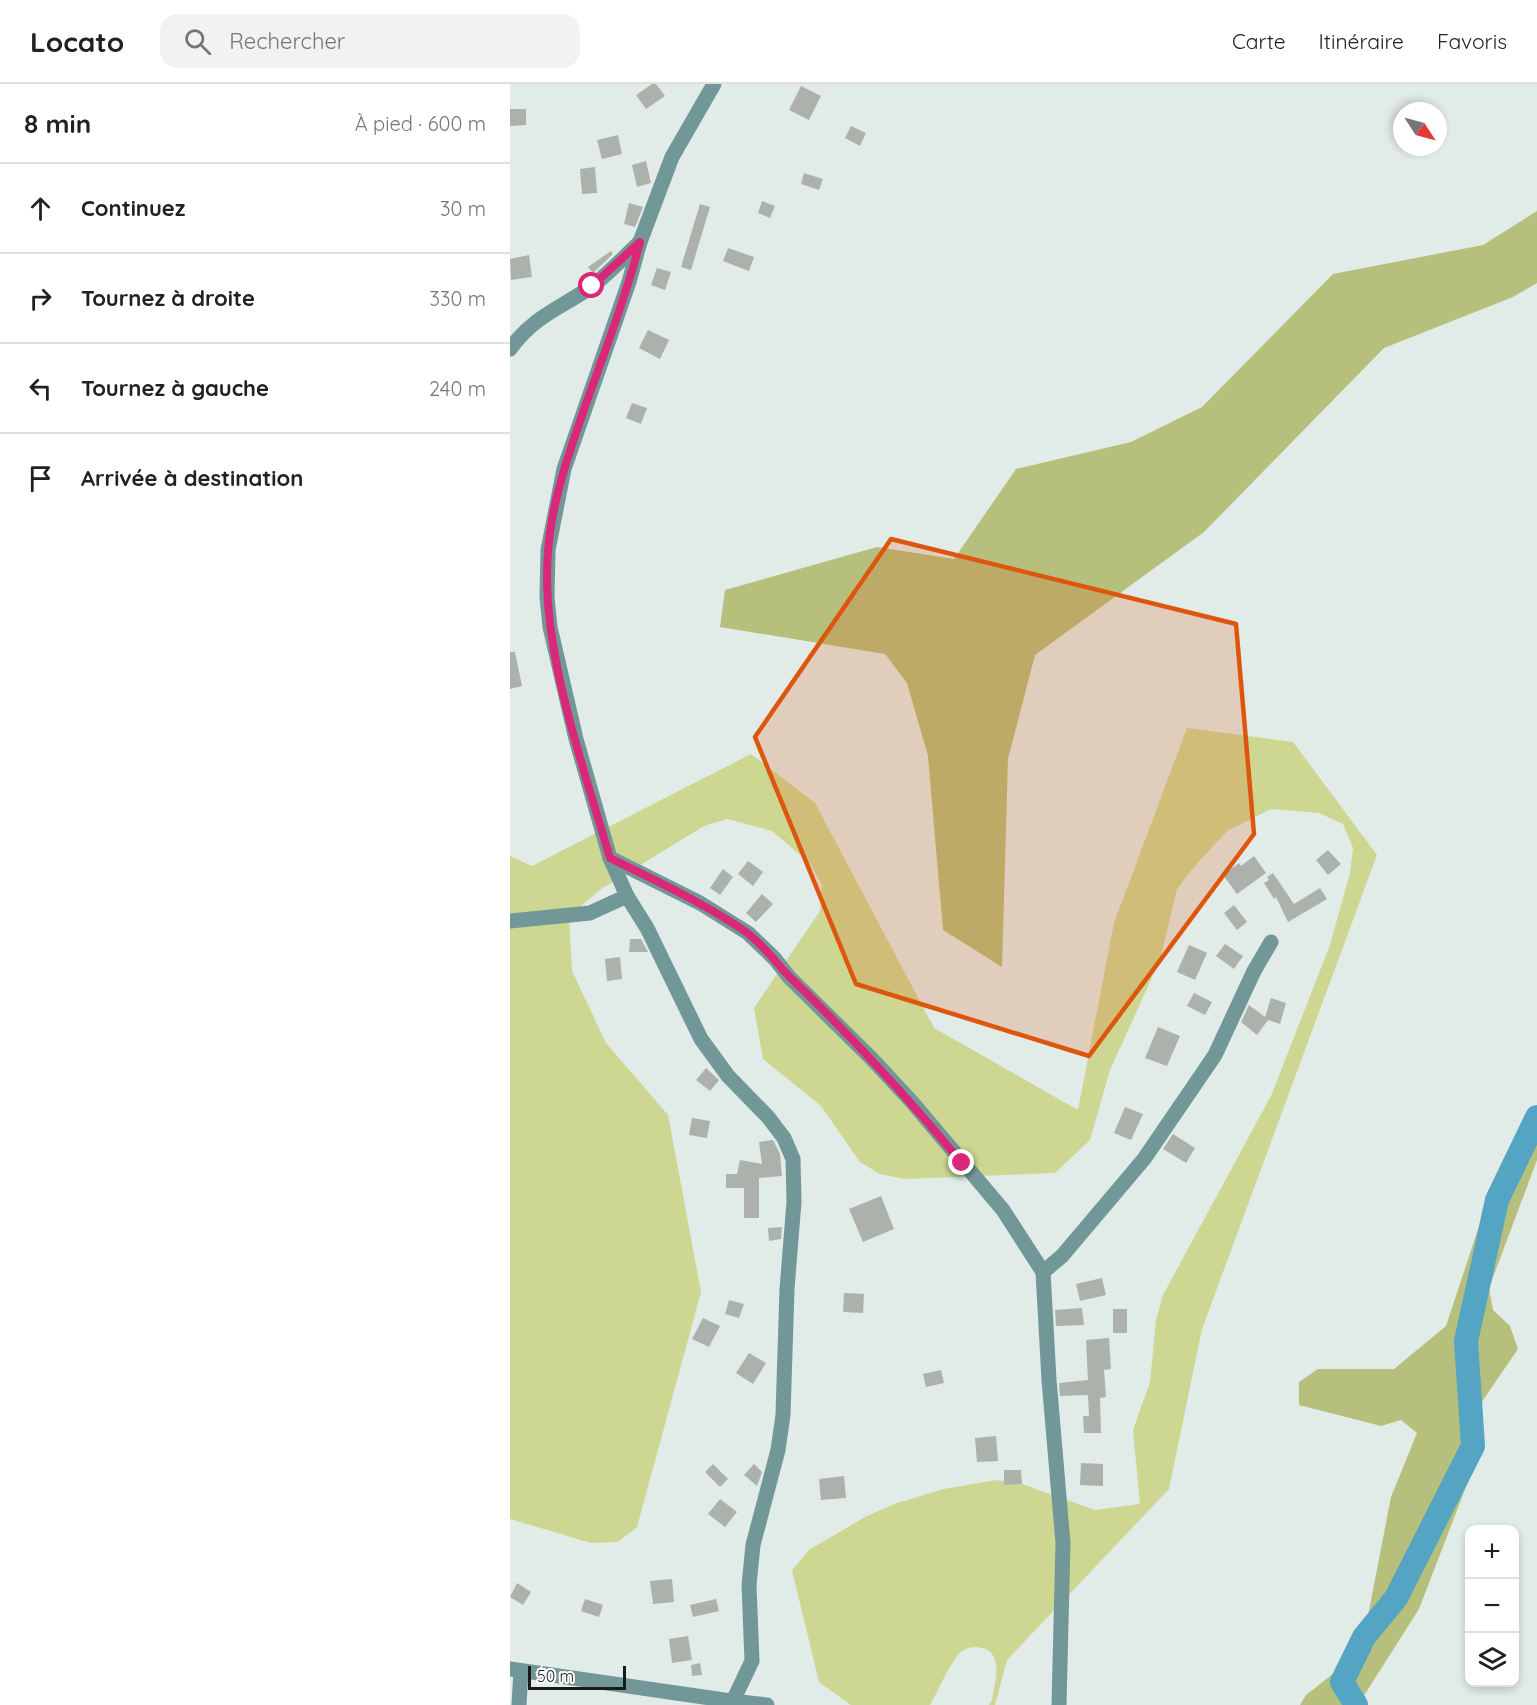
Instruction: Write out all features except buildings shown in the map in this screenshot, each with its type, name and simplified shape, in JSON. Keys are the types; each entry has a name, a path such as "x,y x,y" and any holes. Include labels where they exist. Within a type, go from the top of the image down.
{"street":[{"path":"714,84 672,157 640,242 629,282 564,469 548,550 547,597 550,627 571,720 610,858 627,896 647,928 701,1039 728,1076 768,1117 784,1138 793,1159 794,1202 783,1415 778,1450 753,1545 749,1585 752,1661 731,1703"},
{"path":"510,349 537,319 592,286 640,242"},
{"path":"610,858 700,903 748,933 776,959 789,976 912,1102 1003,1210 1043,1272 1049,1380 1063,1543 1059,1705"},
{"path":"510,921 590,913 627,896"},
{"path":"1043,1272 1062,1256 1144,1159 1215,1055 1254,971 1271,942"},
{"path":"519,1705 515,1670 587,1679 731,1703 767,1705"}],"highlighted area":[{"path":"891,539 1236,624 1254,834 1089,1056 856,984 755,737"}],"green space":[{"path":"1537,211 1537,283 1513,297 1384,348 1204,532 1035,655 1008,759 1002,967 943,930 928,756 907,683 885,654 720,627 725,590 877,547 954,559 1016,469 1131,442 1202,407 1333,274 1483,245"},
{"path":"1187,728 1293,742 1377,855 1202,1329 1169,1489 1007,1660 995,1705 989,1705 996,1675 995,1659 985,1649 975,1647 965,1649 958,1655 930,1705 851,1705 819,1682 792,1570 809,1550 865,1517 894,1504 944,1489 997,1480 1022,1484 1095,1510 1140,1504 1133,1430 1150,1382 1156,1320 1163,1295 1271,1096 1330,945 1350,873 1353,848 1343,824 1319,813 1271,809 1227,831 1177,889 1160,960 1110,1070 1090,1140 1055,1173 905,1179 880,1174 860,1162 821,1106 763,1059 754,1008 820,911 822,885 810,863 772,831 727,819 704,826 601,889 569,916 572,971 606,1043 668,1115 701,1292 637,1527 618,1542 591,1543 510,1519 510,856 532,866 751,754 815,803 934,1028 1078,1110 1114,923"},
{"path":"1537,1113 1537,1160 1489,1288 1493,1310 1510,1326 1518,1349 1481,1403 1474,1466 1419,1609 1358,1705 1300,1705 1306,1695 1361,1652 1391,1497 1417,1433 1401,1420 1381,1426 1299,1405 1299,1382 1318,1369 1394,1369 1446,1326 1490,1193"}],"waterway":[{"path":"1356,1705 1342,1682 1364,1637 1396,1598 1473,1446 1466,1341 1497,1200 1537,1117"}],"route":[{"path":"592,286 640,242 629,282 564,469 551,529 547,569 550,627 576,739 610,858 700,903 748,933 872,1059 912,1102 962,1163"}]}
